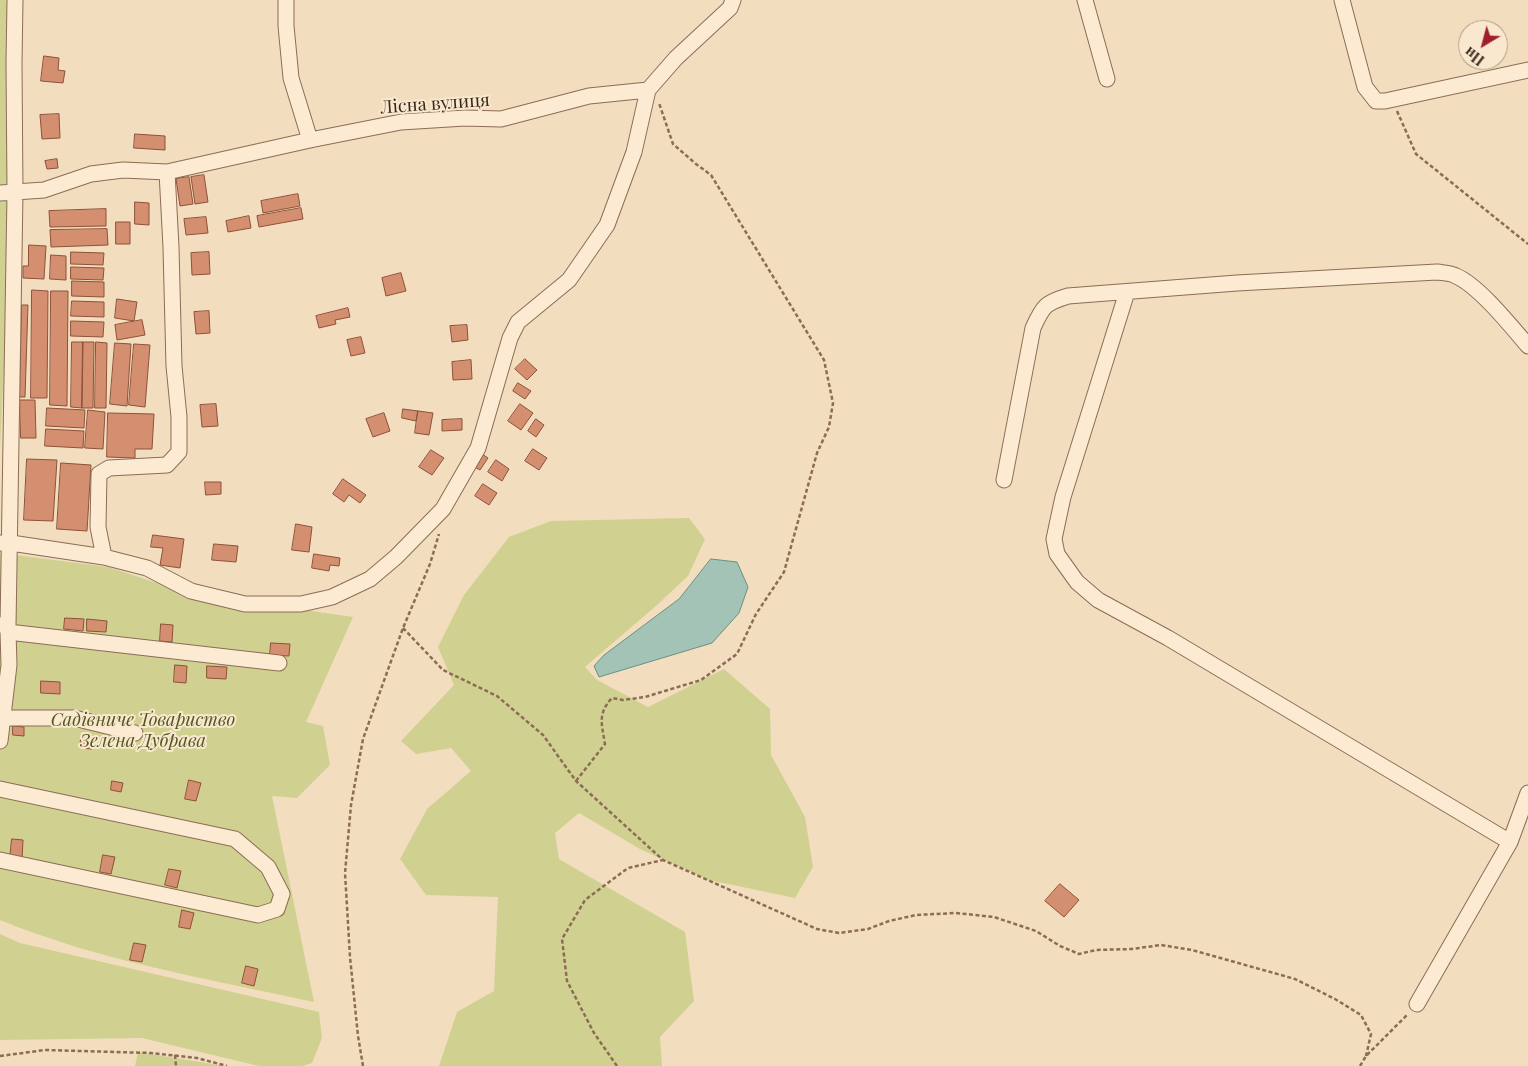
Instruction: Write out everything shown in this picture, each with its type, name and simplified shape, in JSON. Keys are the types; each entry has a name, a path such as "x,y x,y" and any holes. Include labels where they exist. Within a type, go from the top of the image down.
{"street":[{"path":"0,742 9,665 5,628 8,193 16,0"},
{"path":"286,0 286,26 291,78 310,140"},
{"path":"1085,0 1107,79"},
{"path":"1342,0 1365,87 1376,101 1385,101 1528,70"},
{"path":"5,543 104,557 147,568 190,591 244,604 301,604 332,597 370,579 396,557 443,509 478,448 510,338 518,322 569,280 607,225 634,152 648,90 676,58 736,3"},
{"name":"Лісна вулиця","path":"8,193 44,190 91,174 123,170 167,172 401,122 465,118 501,119 589,96 648,90"},
{"path":"104,557 98,527 99,474 109,468 168,465 178,452 179,417 174,366 167,172"},
{"path":"1004,480 1033,328 1042,309 1052,301 1068,296 1237,283 1437,272 1456,275 1470,284 1504,317 1528,346"},
{"path":"1127,292 1063,497 1054,539 1057,554 1077,582 1098,600 1176,643 1510,842"},
{"path":"5,628 279,663"},
{"path":"2,719 74,718 135,733"},
{"path":"0,789 235,839 268,867 282,894 276,909 258,915 0,860"},
{"path":"1418,1004 1510,842 1528,793"}],"path":[{"path":"576,781 605,744 601,714 612,698 623,700 645,697 701,680 737,654 756,614 784,572 817,453 829,427 833,403 824,360 711,175 673,144 661,105 648,90"},
{"path":"1385,101 1398,112 1416,154 1528,244"},
{"path":"363,1066 350,957 346,873 351,805 362,739 403,628 430,564 441,527 443,509"},
{"path":"403,628 443,670 497,696 543,735 576,781 663,860 817,930 839,933 868,929 889,921 916,915 956,913 994,917 1036,931 1060,946 1079,954 1096,950 1132,950 1161,945 1192,950 1295,979 1335,999 1361,1015 1371,1034 1366,1056"},
{"path":"617,1066 594,1033 567,981 562,939 585,900 628,868 663,860"},
{"path":"1360,1066 1366,1056 1418,1004"},
{"path":"0,1056 45,1050 151,1053 197,1058 227,1066"},
{"path":"175,1055 176,1066"}],"green space":[{"path":"0,0 11,0 13,191 0,448"},
{"path":"689,518 705,539 688,576 585,667 597,680 648,707 724,669 770,709 771,755 805,817 813,867 795,898 709,880 640,849 579,813 555,833 559,859 685,932 694,1001 660,1037 662,1066 439,1066 457,1012 494,991 498,897 426,895 400,859 427,809 471,771 451,748 416,754 401,741 454,685 438,647 464,595 509,537 551,521"},
{"name":"Садівниче Товариство Зелена Дубрава","path":"0,553 108,567 188,593 353,617 306,722 323,726 330,765 297,798 272,796 314,1002 115,958 76,947 0,920"},
{"path":"0,934 20,943 319,1012 322,1038 312,1063 302,1066 259,1066 142,1038 0,1040"},
{"path":"138,1052 225,1066 135,1066"}],"shaded area":[{"path":"711,559 737,562 748,587 739,613 712,643 599,677 594,666 604,655 679,599"}],"building":[{"path":"44,56 59,58 58,70 65,71 63,83 41,81"},
{"path":"59,114 60,138 42,139 40,115"},
{"path":"135,134 165,136 165,150 134,148"},
{"path":"57,159 58,168 47,169 45,161"},
{"path":"204,175 208,202 195,204 191,177"},
{"path":"189,177 193,204 180,206 176,179"},
{"path":"298,194 300,206 263,213 261,201"},
{"path":"135,202 149,203 149,225 135,224"},
{"path":"301,208 303,219 259,227 257,216"},
{"path":"106,209 106,226 50,227 49,211"},
{"path":"249,216 251,228 228,232 226,221"},
{"path":"206,217 208,233 186,235 184,219"},
{"path":"116,222 130,222 130,244 116,244"},
{"path":"107,229 108,245 51,247 50,230"},
{"path":"29,245 46,246 44,279 23,278 23,266 28,266"},
{"path":"71,252 104,253 103,265 71,264"},
{"path":"209,252 210,274 192,275 191,253"},
{"path":"51,255 66,256 66,280 50,279"},
{"path":"71,267 104,268 103,280 71,279"},
{"path":"401,273 406,291 386,296 382,278"},
{"path":"72,281 104,282 104,297 72,296"},
{"path":"32,290 48,291 47,398 31,398"},
{"path":"51,291 68,291 67,406 50,405"},
{"path":"117,299 137,302 134,321 115,318"},
{"path":"72,301 104,302 104,317 71,316"},
{"path":"22,305 28,305 25,397 20,397"},
{"path":"348,308 350,317 335,320 336,324 319,328 316,316"},
{"path":"209,311 210,333 196,334 194,312"},
{"path":"142,320 145,335 117,340 115,325"},
{"path":"71,321 104,322 103,337 71,336"},
{"path":"467,325 468,340 452,342 450,326"},
{"path":"361,337 365,353 351,356 347,340"},
{"path":"72,342 83,342 82,408 71,407"},
{"path":"83,342 94,342 93,408 82,408"},
{"path":"96,342 107,343 106,408 95,408"},
{"path":"115,343 131,344 127,406 110,404"},
{"path":"134,344 150,345 145,407 129,405"},
{"path":"525,359 537,370 527,380 515,369"},
{"path":"471,360 472,379 453,380 452,362"},
{"path":"518,383 531,391 525,399 513,391"},
{"path":"20,400 35,400 36,438 21,438"},
{"path":"216,404 218,426 202,427 200,405"},
{"path":"520,404 533,413 521,430 508,421"},
{"path":"47,408 85,410 84,428 46,426"},
{"path":"403,409 418,411 416,421 402,418"},
{"path":"88,410 105,412 103,449 85,448"},
{"path":"418,411 433,413 429,435 415,433"},
{"path":"108,413 154,414 152,449 135,449 135,458 107,457"},
{"path":"384,413 390,431 373,437 366,419"},
{"path":"462,419 462,430 442,431 442,420"},
{"path":"536,419 544,425 536,437 528,431"},
{"path":"46,429 84,431 83,448 45,446"},
{"path":"533,449 547,458 539,470 525,461"},
{"path":"431,450 444,458 432,475 419,467"},
{"path":"479,452 488,458 480,470 471,465"},
{"path":"27,459 57,460 53,521 24,520"},
{"path":"496,460 509,469 502,481 488,472"},
{"path":"61,463 91,465 87,531 57,529"},
{"path":"343,479 366,495 360,503 349,495 344,502 333,494"},
{"path":"205,482 221,482 221,494 206,495"},
{"path":"483,484 497,493 489,505 475,496"},
{"path":"296,524 312,527 309,552 292,550"},
{"path":"153,535 184,539 180,568 160,565 163,548 151,547"},
{"path":"214,544 238,546 236,562 212,560"},
{"path":"314,554 340,558 339,566 330,565 329,571 312,568"},
{"path":"65,618 84,619 83,631 64,629"},
{"path":"87,619 107,621 106,632 87,631"},
{"path":"161,624 173,625 172,642 160,641"},
{"path":"271,643 290,644 289,656 270,655"},
{"path":"175,665 187,666 186,683 174,682"},
{"path":"207,666 227,667 226,679 207,678"},
{"path":"41,681 60,682 60,694 41,693"},
{"path":"13,726 24,727 24,736 13,735"},
{"path":"81,739 92,740 92,749 80,748"},
{"path":"189,780 201,783 196,801 185,799"},
{"path":"112,781 123,783 121,792 111,790"},
{"path":"12,839 23,840 22,859 10,858"},
{"path":"103,855 115,857 111,874 100,872"},
{"path":"169,869 181,871 177,888 165,885"},
{"path":"1060,884 1079,900 1064,917 1045,901"},
{"path":"182,910 194,913 190,929 179,927"},
{"path":"134,943 146,945 142,962 130,960"},
{"path":"246,966 258,969 254,986 242,983"}]}
